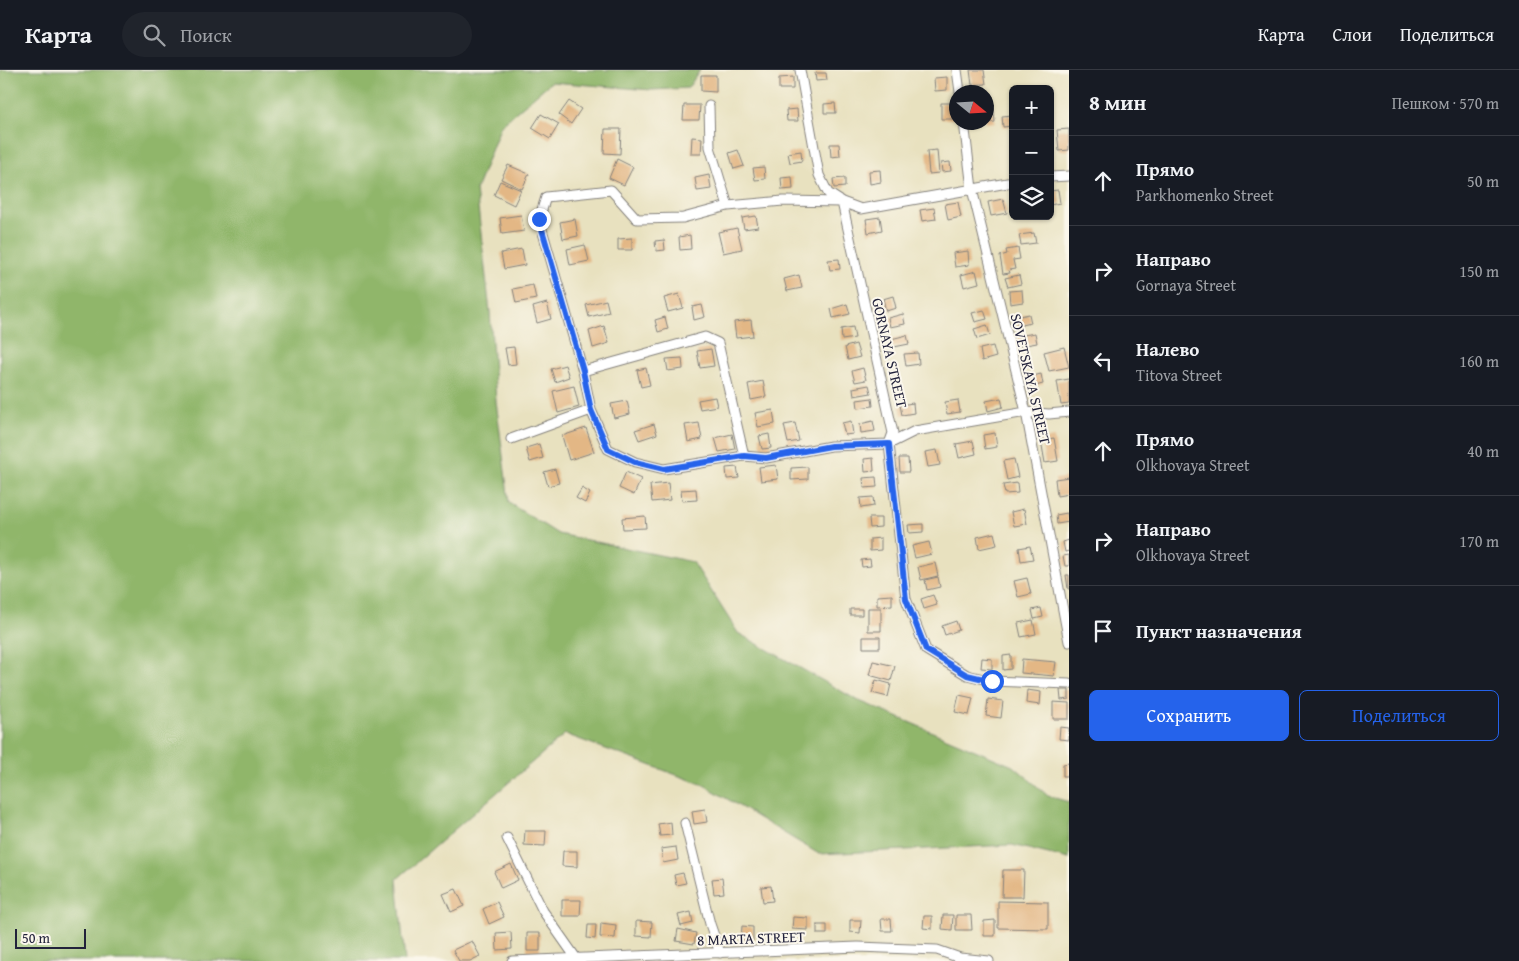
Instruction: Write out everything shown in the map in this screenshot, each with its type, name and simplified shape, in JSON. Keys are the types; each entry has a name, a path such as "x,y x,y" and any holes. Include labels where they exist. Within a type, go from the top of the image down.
{"street":[{"path":"800,70 819,175 828,193 842,202 860,209 1009,183"},
{"path":"957,70 959,85"},
{"path":"709,106 710,148 728,206"},
{"name":"SOVETSKAYA STREET","path":"965,130 972,189 1026,412 1069,642"},
{"path":"1054,177 1069,176"},
{"path":"842,202 783,201 728,206 683,218 637,219 611,190 546,197 539,219 583,371 591,410 608,449 635,462 664,469 744,456 766,458 831,446 889,444 915,430 1026,412 1049,414 1069,412"},
{"name":"GORNAYA STREET","path":"842,202 894,433 889,444 906,599 926,650 967,675 992,681 1069,684"},
{"path":"583,371 705,337 718,343 744,456"},
{"path":"511,439 591,410"},
{"path":"685,824 710,924 720,953"},
{"path":"507,838 543,911 576,958"},
{"name":"8 MARTA STREET","path":"512,961 720,953 738,956 868,947 936,950 960,960 989,961"}],"green space":[{"path":"0,70 700,70 688,88 652,90 551,82 501,125 476,190 490,312 496,401 509,503 558,534 693,562 738,633 857,700 1015,767 1048,796 1069,802 1069,859 1012,845 819,854 704,785 565,734 397,879 405,961 0,961"}],"building":[{"path":"970,70 984,70 986,84 972,85"},
{"path":"815,73 826,73 827,80 816,81"},
{"path":"701,75 716,75 716,92 701,91"},
{"path":"793,77 793,89 779,89 779,78"},
{"path":"947,77 947,90 935,91 934,78"},
{"path":"569,101 581,109 571,124 559,115"},
{"path":"835,103 836,113 824,113 824,104"},
{"path":"941,103 949,103 949,119 941,119"},
{"path":"684,105 700,105 699,120 683,120"},
{"path":"797,109 798,121 787,121 786,110"},
{"path":"541,114 559,124 550,139 532,128"},
{"path":"1009,115 1009,126 1003,127 1002,116"},
{"path":"605,129 621,129 620,154 604,153"},
{"path":"1069,129 1069,150 1059,151 1057,130"},
{"path":"692,137 702,138 701,154 691,154"},
{"path":"830,144 839,144 840,156 831,157"},
{"path":"738,150 744,166 734,169 729,153"},
{"path":"937,150 939,173 929,174 927,151"},
{"path":"801,151 802,161 790,163 788,153"},
{"path":"617,159 633,167 624,185 609,178"},
{"path":"950,162 951,171 942,172 941,163"},
{"path":"508,165 529,174 522,189 501,179"},
{"path":"764,167 765,179 755,180 753,168"},
{"path":"880,170 881,182 870,184 869,171"},
{"path":"709,175 711,189 697,191 695,178"},
{"path":"792,177 793,189 782,190 781,178"},
{"path":"845,178 845,187 834,188 833,179"},
{"path":"500,181 521,190 514,205 494,195"},
{"path":"1054,190 1058,190 1060,203 1054,204"},
{"path":"1003,199 1007,213 991,216 988,202"},
{"path":"958,202 961,217 948,220 945,204"},
{"path":"934,208 936,219 922,221 920,210"},
{"path":"521,215 524,231 502,234 500,218"},
{"path":"756,216 758,227 744,229 742,218"},
{"path":"880,217 882,230 868,233 866,219"},
{"path":"575,219 578,236 563,239 560,222"},
{"path":"737,228 742,249 723,253 718,232"},
{"path":"1034,233 1036,243 1021,245 1019,235"},
{"path":"690,235 691,249 680,250 679,237"},
{"path":"632,238 632,250 618,250 618,239"},
{"path":"664,240 665,250 656,251 655,241"},
{"path":"585,245 589,261 570,265 567,249"},
{"path":"1018,248 1020,259 1013,260 1015,269 1009,270 1010,273 1003,274 1000,256 1007,254 1006,250"},
{"path":"522,249 525,265 504,269 501,253"},
{"path":"968,251 969,265 955,267 953,253"},
{"path":"839,259 840,269 830,270 828,260"},
{"path":"976,271 979,283 964,287 961,275"},
{"path":"799,275 802,288 787,291 784,279"},
{"path":"1019,275 1021,284 1008,287 1005,278"},
{"path":"533,285 536,299 516,303 513,289"},
{"path":"1022,290 1023,302 1010,304 1009,291"},
{"path":"679,294 683,308 668,312 664,298"},
{"path":"893,296 896,308 886,311 883,299"},
{"path":"606,300 609,312 589,317 586,305"},
{"path":"547,303 551,319 537,323 533,307"},
{"path":"847,304 850,314 833,318 831,309"},
{"path":"702,305 705,317 694,320 692,307"},
{"path":"984,310 987,319 975,322 972,313"},
{"path":"903,314 905,324 890,327 888,318"},
{"path":"1029,314 1031,323 1018,326 1016,317"},
{"path":"665,317 668,329 658,332 655,320"},
{"path":"751,320 753,336 736,338 734,322"},
{"path":"987,325 990,335 977,339 974,329"},
{"path":"604,326 609,343 593,348 589,331"},
{"path":"853,327 855,338 842,340 841,329"},
{"path":"1035,333 1037,343 1020,346 1018,336"},
{"path":"907,335 909,344 889,348 887,340"},
{"path":"856,344 860,357 848,360 845,347"},
{"path":"993,346 996,357 982,361 980,349"},
{"path":"514,347 516,364 508,365 505,348"},
{"path":"1064,347 1069,367 1049,371 1044,352"},
{"path":"711,349 714,366 700,368 697,351"},
{"path":"918,353 919,364 906,366 904,354"},
{"path":"682,358 683,369 668,371 666,359"},
{"path":"565,365 569,377 555,382 551,369"},
{"path":"646,368 650,385 641,387 637,370"},
{"path":"863,368 866,380 855,382 852,371"},
{"path":"1041,374 1043,384 1031,387 1029,377"},
{"path":"1069,379 1069,404 1061,405 1057,381"},
{"path":"763,381 766,397 751,400 748,384"},
{"path":"869,385 871,393 854,396 853,388"},
{"path":"574,386 579,407 558,413 553,391"},
{"path":"715,397 717,406 700,409 698,400"},
{"path":"872,398 873,406 858,408 857,400"},
{"path":"1001,398 1003,407 988,411 986,401"},
{"path":"958,400 960,412 947,414 945,402"},
{"path":"627,401 630,414 614,418 611,404"},
{"path":"913,403 914,413 902,415 900,405"},
{"path":"773,410 775,424 758,427 755,413"},
{"path":"851,421 853,434 845,435 842,423"},
{"path":"873,421 875,431 861,433 860,424"},
{"path":"699,423 702,439 688,442 685,425"},
{"path":"795,423 799,441 788,443 784,425"},
{"path":"654,424 657,434 639,440 635,430"},
{"path":"586,428 594,452 569,460 562,436"},
{"path":"995,433 997,447 985,449 983,435"},
{"path":"732,434 735,449 719,452 715,438"},
{"path":"769,434 771,448 762,449 759,436"},
{"path":"1054,438 1058,461 1045,463 1041,440"},
{"path":"973,441 976,454 959,458 956,444"},
{"path":"539,444 543,458 530,462 526,448"},
{"path":"937,450 940,465 928,467 925,452"},
{"path":"873,458 874,471 865,472 864,459"},
{"path":"899,458 908,458 909,472 900,472"},
{"path":"1014,459 1018,477 1007,480 1003,461"},
{"path":"776,465 778,479 761,481 759,467"},
{"path":"737,467 739,478 727,479 726,468"},
{"path":"808,467 808,479 791,480 791,468"},
{"path":"555,469 559,483 548,486 544,472"},
{"path":"626,472 641,479 634,495 619,488"},
{"path":"876,477 877,487 864,488 863,478"},
{"path":"1069,477 1069,494 1057,496 1055,479"},
{"path":"668,483 670,500 652,502 650,485"},
{"path":"1017,483 1018,493 1005,494 1003,485"},
{"path":"582,488 590,493 585,503 576,498"},
{"path":"696,489 697,500 682,501 681,490"},
{"path":"873,497 874,506 861,508 860,498"},
{"path":"1024,509 1027,524 1014,526 1011,512"},
{"path":"1067,513 1069,522 1057,524 1056,515"},
{"path":"645,516 646,528 623,529 622,518"},
{"path":"869,518 881,518 881,527 870,528"},
{"path":"923,524 923,532 909,533 908,525"},
{"path":"994,533 997,545 979,549 977,537"},
{"path":"881,538 881,550 870,551 870,539"},
{"path":"1069,540 1069,551 1065,552 1063,542"},
{"path":"929,542 932,554 915,558 912,546"},
{"path":"1030,546 1033,559 1021,561 1019,548"},
{"path":"1069,555 1069,566 1065,566 1063,556"},
{"path":"870,559 871,566 862,567 861,560"},
{"path":"935,563 938,576 921,580 918,567"},
{"path":"1066,575 1069,575 1069,589 1068,589"},
{"path":"938,577 940,587 927,590 925,580"},
{"path":"1027,578 1031,594 1018,597 1014,581"},
{"path":"892,595 892,605 877,606 877,596"},
{"path":"933,595 937,605 924,609 921,599"},
{"path":"868,608 881,608 881,631 868,631"},
{"path":"1041,608 1043,617 1034,619 1032,610"},
{"path":"850,609 862,609 862,615 850,615"},
{"path":"1033,620 1036,634 1021,637 1018,623"},
{"path":"956,621 959,630 945,635 942,626"},
{"path":"863,637 880,637 880,648 863,648"},
{"path":"1011,655 1011,669 1003,670 1003,656"},
{"path":"982,658 992,659 992,669 981,668"},
{"path":"1022,659 1056,662 1054,676 1021,673"},
{"path":"873,661 895,666 891,681 869,675"},
{"path":"876,680 891,684 888,697 872,693"},
{"path":"1027,690 1041,692 1040,705 1026,703"},
{"path":"1060,690 1069,690 1069,699 1061,700"},
{"path":"959,695 973,698 969,715 955,712"},
{"path":"988,699 1003,701 1001,718 986,716"},
{"path":"1053,702 1069,703 1069,719 1053,719"},
{"path":"1060,727 1069,728 1069,740 1059,739"},
{"path":"1069,763 1069,776 1063,776 1063,764"},
{"path":"705,809 707,822 694,824 692,811"},
{"path":"671,822 672,835 660,836 658,824"},
{"path":"525,831 546,831 545,846 524,845"},
{"path":"676,847 678,860 663,863 661,849"},
{"path":"563,851 577,851 577,867 562,866"},
{"path":"511,864 518,880 501,888 494,872"},
{"path":"1003,870 1024,870 1023,897 1002,897"},
{"path":"683,873 686,883 676,885 674,875"},
{"path":"722,878 724,893 714,894 712,879"},
{"path":"771,886 773,901 763,902 761,887"},
{"path":"456,889 464,906 451,912 443,894"},
{"path":"562,900 581,900 580,916 562,916"},
{"path":"998,901 1048,902 1048,929 998,928"},
{"path":"497,902 504,917 489,924 483,909"},
{"path":"691,912 693,923 681,926 678,915"},
{"path":"943,915 953,915 952,930 942,929"},
{"path":"956,915 971,915 972,930 956,930"},
{"path":"924,916 932,916 932,929 923,928"},
{"path":"793,917 808,918 808,930 792,929"},
{"path":"881,919 891,919 892,931 882,931"},
{"path":"850,920 861,920 860,933 850,932"},
{"path":"995,920 995,936 984,936 984,921"},
{"path":"636,921 652,922 651,937 636,936"},
{"path":"601,923 616,925 615,938 600,937"},
{"path":"588,925 596,925 595,939 587,938"},
{"path":"817,925 827,925 827,934 817,934"},
{"path":"742,926 753,927 753,941 741,940"},
{"path":"678,929 696,933 694,944 676,941"},
{"path":"511,932 512,949 497,950 496,933"},
{"path":"527,933 540,933 540,951 527,951"},
{"path":"472,941 480,956 470,961 459,961 453,950"}],"route":[{"path":"539,219 583,371 591,410 608,449 635,462 664,469 744,456 766,458 831,446 889,444 906,599 926,650 967,675 992,681"}]}
